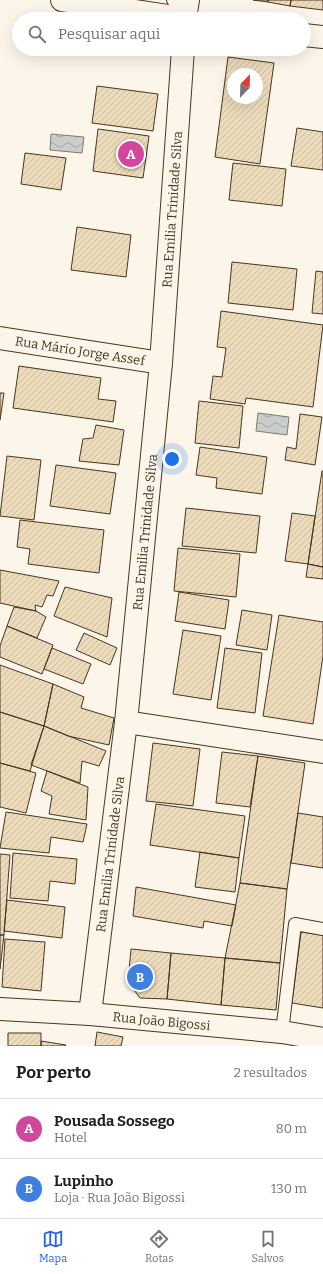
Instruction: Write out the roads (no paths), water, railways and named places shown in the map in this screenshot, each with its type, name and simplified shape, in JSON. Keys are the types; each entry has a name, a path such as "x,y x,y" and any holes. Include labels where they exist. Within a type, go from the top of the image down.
{"street":[{"path":"62,0 140,12"},
{"path":"186,12 188,0"},
{"path":"311,36 323,37"},
{"name":"Rua Emilia Trinidade Silva","path":"90,1014 126,722 161,363 183,56"},
{"name":"Rua Mário Jorge Assef","path":"0,338 161,363"},
{"path":"126,722 323,752"},
{"name":"Rua João Bigossi","path":"0,1009 90,1014 282,1032 323,1039"}],"lane":[{"path":"173,0 181,12"},
{"path":"282,1032 294,924 323,928"}],"water":[{"path":"51,134 84,137 82,153 50,150"},
{"path":"258,413 289,417 287,435 256,431"}],"place":[{"name":"Pousada Sossego","path":"131,154"},
{"name":"Lupinho","path":"140,977"}]}
